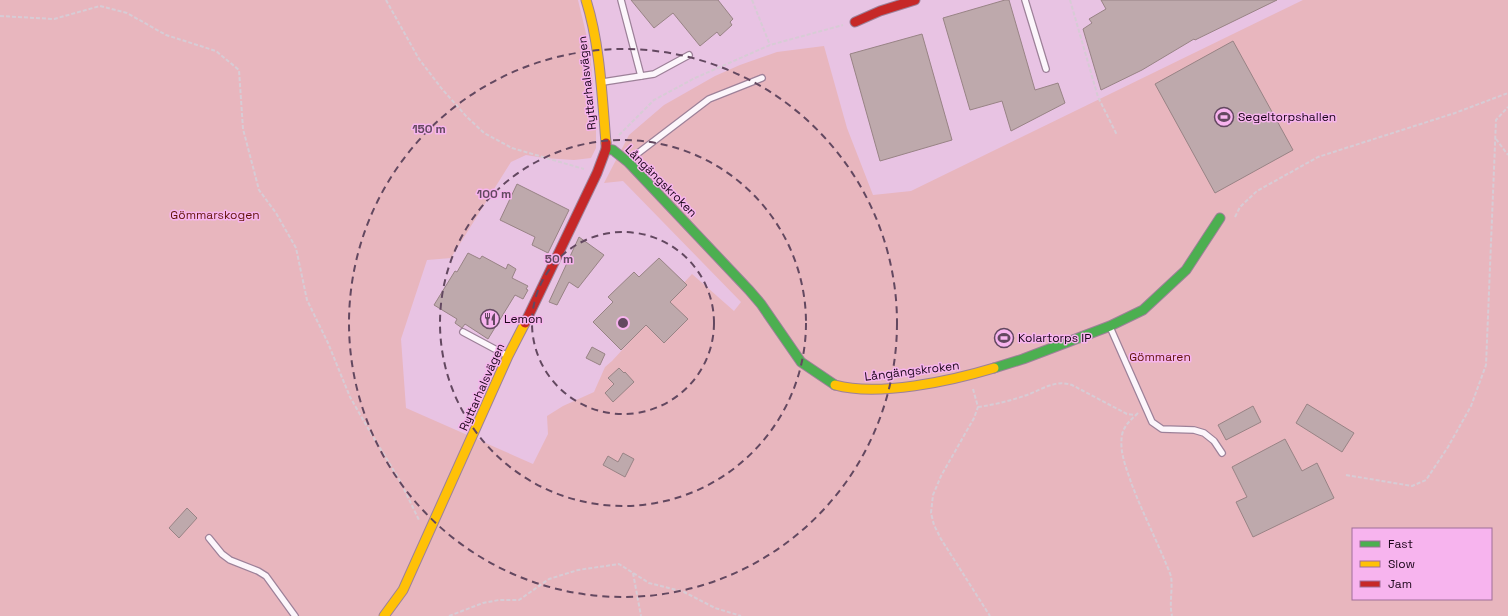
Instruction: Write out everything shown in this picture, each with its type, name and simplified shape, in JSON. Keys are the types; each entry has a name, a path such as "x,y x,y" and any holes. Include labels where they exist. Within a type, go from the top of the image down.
{"street":[{"name":"Ryttarhalsvägen","path":"384,616 404,590 508,356 542,290 597,173 606,149 601,82 590,13 586,0"},
{"path":"856,22 880,11 915,0"},
{"name":"Långängskroken","path":"606,149 613,150 628,162 749,290 761,304 801,362 836,385 868,390 925,384 972,375 1024,359 1110,326 1143,310 1186,270 1220,218"}],"lane":[{"path":"621,0 642,76"},
{"path":"1025,0 1046,68"},
{"path":"601,82 654,74 689,55"},
{"path":"628,162 710,99 762,78"},
{"path":"1110,326 1152,422 1162,429 1194,430 1204,433 1214,441 1222,453"},
{"path":"463,332 508,356"},
{"path":"209,538 222,554 230,560 258,571 266,576 295,616"}],"path":[{"path":"386,0 419,59 442,89 467,117 484,133 512,148 597,173"},
{"path":"752,0 770,45"},
{"path":"1070,0 1098,97 1117,135"},
{"path":"0,16 54,19 100,6 127,13 166,35 216,51 239,70 243,129 259,190 276,213 296,248 307,300 328,343 350,396 399,478 428,537"},
{"path":"606,149 654,100 695,78 770,45 836,26 856,22"},
{"path":"1220,218 1234,218 1240,207 1258,191 1318,157 1455,113 1508,93"},
{"path":"1346,475 1412,486 1426,480 1448,447 1471,406 1486,365 1496,120 1508,107"},
{"path":"1496,138 1508,155"},
{"path":"978,407 1025,396 1058,382 1065,382 1127,414 1136,415"},
{"path":"966,389 973,388 978,407 974,418 941,476 933,494 931,513 934,525 941,539 990,616"},
{"path":"1145,408 1127,424 1122,433 1121,443 1123,457 1142,511 1172,576 1170,608 1172,616"},
{"path":"449,616 483,603 498,600 519,600 548,579 578,570 620,564 649,583 684,592 715,608 741,616"},
{"path":"633,572 641,616"}],"green space":[{"name":"Gömmaren","path":"0,0 578,0 590,50 596,129 596,148 591,158 574,160 526,155 511,162 451,258 427,260 401,339 406,408 533,464 548,434 547,416 563,406 594,392 605,367 692,274 734,311 741,302 623,181 604,183 629,135 664,105 715,76 740,65 777,52 824,46 847,128 873,195 911,191 1303,0 1508,0 1508,616 0,616"}],"building":[{"path":"631,0 718,0 733,19 730,22 732,25 720,36 717,32 700,46 673,13 654,28"},
{"path":"1009,0 1035,90 1058,83 1065,103 1011,131 1002,101 970,110 943,18"},
{"path":"1101,0 1277,0 1195,40 1194,39 1142,70 1101,90 1083,29 1092,23 1089,19 1106,9"},
{"path":"922,34 952,140 880,161 850,54"},
{"name":"Segeltorpshallen","path":"1233,41 1293,150 1215,193 1155,84"},
{"path":"517,184 569,210 548,253 532,245 535,237 500,220"},
{"path":"579,237 604,255 578,288 569,282 557,305 549,302"},
{"path":"468,253 480,259 482,256 506,269 508,264 516,269 512,278 528,286 526,289 528,290 523,299 515,295 488,339 465,324 462,328 455,323 457,319 434,305"},
{"path":"659,258 687,285 670,302 688,319 664,343 646,325 621,350 593,322 613,302 608,297 634,272 639,277"},
{"path":"592,347 605,354 600,365 586,358"},
{"path":"619,368 634,382 613,402 605,393 614,384 608,378"},
{"path":"1307,404 1354,433 1342,452 1296,423"},
{"path":"1253,406 1261,422 1226,440 1218,425"},
{"path":"1285,439 1302,471 1317,463 1334,498 1253,537 1236,502 1247,497 1232,467"},
{"path":"623,453 634,459 625,477 603,465 608,456 618,462"},
{"path":"187,508 197,518 179,538 169,528"}],"traffic: fast":[{"path":"606,149 613,150 628,162 749,290 761,304 801,362 835,385"},
{"path":"994,368 1023,359 1110,326 1143,310 1186,270 1220,218"}],"traffic: slow":[{"path":"586,0 591,17 597,52 602,89 606,143"},
{"path":"384,616 403,590 508,356 525,323"},
{"path":"835,385 872,389 914,386 957,378 994,368"}],"traffic: jam":[{"path":"855,22 880,11 915,0"},
{"path":"525,323 597,173 606,149 606,143"}],"place":[{"name":"Segeltorpshallen","path":"1224,117"},
{"name":"Lemon","path":"490,319"},
{"name":"Kolartorps IP","path":"1004,338"}],"park label":[{"name":"Gömmarskogen","path":"215,215"}]}
